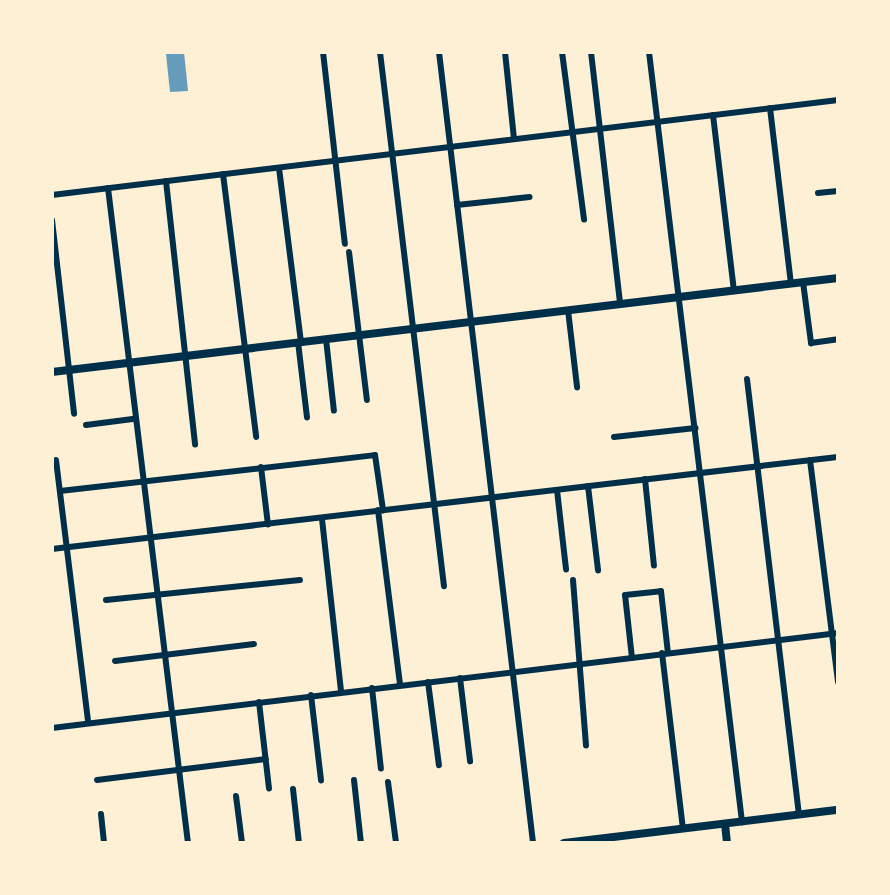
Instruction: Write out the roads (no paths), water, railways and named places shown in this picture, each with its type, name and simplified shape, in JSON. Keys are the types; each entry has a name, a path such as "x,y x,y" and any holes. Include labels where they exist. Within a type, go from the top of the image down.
{"street":[{"path":"323,52 345,244"},
{"path":"380,52 444,586"},
{"path":"439,52 515,671 533,843"},
{"path":"505,52 514,139"},
{"path":"562,52 584,220"},
{"path":"591,52 620,304"},
{"path":"649,52 742,822"},
{"path":"52,195 838,100"},
{"path":"770,108 791,283"},
{"path":"713,115 734,290"},
{"path":"279,168 307,417"},
{"path":"223,174 256,437"},
{"path":"166,181 195,444"},
{"path":"108,188 133,419 188,843"},
{"path":"818,193 838,191"},
{"path":"457,205 530,197"},
{"path":"52,220 74,414"},
{"path":"349,252 367,400"},
{"path":"52,372 838,278"},
{"path":"803,282 811,343 838,339"},
{"path":"568,310 577,387"},
{"path":"326,339 334,411"},
{"path":"747,379 799,814"},
{"path":"86,425 133,419"},
{"path":"614,437 696,428"},
{"path":"60,491 375,455 400,685"},
{"path":"52,549 838,457"},
{"path":"56,460 88,722"},
{"path":"810,460 835,633 838,682"},
{"path":"261,467 268,525"},
{"path":"645,479 654,566"},
{"path":"588,486 598,570"},
{"path":"557,490 566,569"},
{"path":"322,519 341,692"},
{"path":"106,600 300,580"},
{"path":"573,580 586,745"},
{"path":"632,658 625,595 661,591 683,829"},
{"path":"52,728 835,633"},
{"path":"115,661 254,644"},
{"path":"460,678 470,761"},
{"path":"428,682 439,765"},
{"path":"372,688 381,769"},
{"path":"311,695 321,780"},
{"path":"259,702 269,788"},
{"path":"97,780 266,759"},
{"path":"354,780 361,843"},
{"path":"388,782 396,843"},
{"path":"293,789 299,843"},
{"path":"236,796 242,843"},
{"path":"564,843 601,841 838,810"},
{"path":"101,814 104,843"},
{"path":"725,824 727,843"}],"water":[{"path":"184,52 188,91 170,92 166,54"}]}
